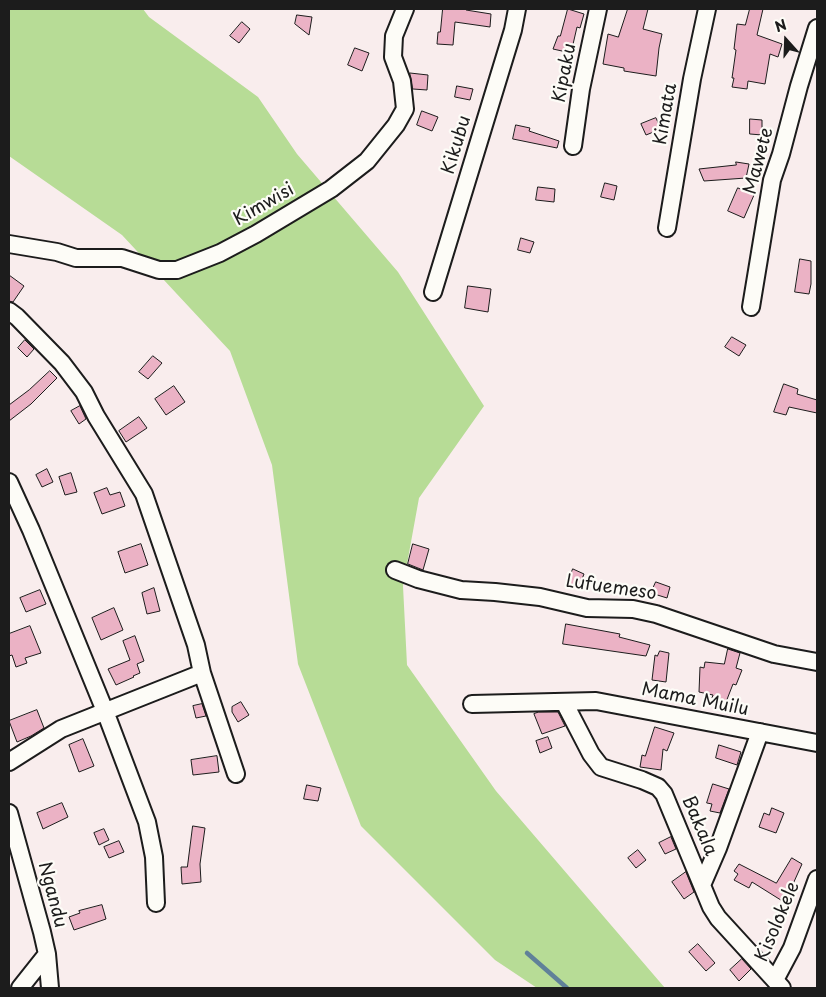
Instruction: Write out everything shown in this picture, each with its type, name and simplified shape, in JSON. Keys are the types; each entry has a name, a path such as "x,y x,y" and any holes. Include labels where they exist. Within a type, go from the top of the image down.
{"street":[{"name":"Kimwisi","path":"9,244 57,252 76,258 122,258 159,270 177,270 220,253 331,189 367,161 396,125 405,109 402,81 393,57 394,36 405,9"},
{"name":"Kikubu","path":"433,292 513,30 517,9"},
{"name":"Kipaku","path":"573,146 581,89 598,9"},
{"name":"Kimata","path":"667,228 692,79 707,9"},
{"name":"Mawete","path":"751,307 772,180 817,28"},
{"path":"9,311 62,362 84,392 96,416 144,494 196,645 202,674 236,774"},
{"path":"9,482 31,530 147,822 154,857 156,903"},
{"name":"Lufuemeso","path":"395,570 418,579 461,590 540,597 587,608 632,609 656,614 774,654 817,662"},
{"path":"9,762 61,729 202,674"},
{"name":"Bakala","path":"564,702 591,754 601,766 658,787 664,794 718,918 778,984"},
{"name":"Mama Muilu","path":"472,704 596,702 817,743"},
{"path":"702,885 718,848 760,732"},
{"name":"Ngandu","path":"9,813 47,954 50,988"},
{"name":"Kisolokele","path":"778,984 817,879"},
{"path":"20,988 47,954"}],"green space":[{"path":"9,9 143,9 149,17 258,97 297,154 398,272 484,406 419,498 403,586 407,665 496,791 665,988 537,988 495,960 361,826 298,664 272,465 230,351 122,235 9,156"}],"building":[{"path":"443,9 466,9 491,14 490,27 455,22 453,45 437,44"},
{"path":"568,9 584,14 580,28 577,27 571,53 553,49 558,36 560,36"},
{"path":"628,9 648,9 643,29 662,34 656,76 624,71 624,68 603,64 608,34 618,37"},
{"path":"750,9 763,9 757,35 782,44 778,57 770,54 765,84 748,81 747,89 732,87 734,78 732,78 737,24 745,25"},
{"path":"297,15 312,17 309,35 295,24"},
{"path":"242,22 250,29 239,43 230,36"},
{"path":"355,48 369,53 362,71 348,65"},
{"path":"410,73 428,75 427,90 413,89"},
{"path":"457,86 473,89 470,100 455,97"},
{"path":"422,111 438,117 432,131 417,125"},
{"path":"656,118 661,129 646,135 641,124"},
{"path":"750,119 762,120 762,135 750,134"},
{"path":"516,125 530,128 529,131 559,141 557,148 513,139"},
{"path":"736,162 749,164 746,178 704,181 699,169 736,165"},
{"path":"605,183 617,186 614,200 601,197"},
{"path":"538,187 555,189 554,202 536,200"},
{"path":"738,188 754,195 744,218 728,211"},
{"path":"521,238 534,242 530,253 518,250"},
{"path":"800,259 811,261 809,294 795,292"},
{"path":"9,275 24,286 13,302 9,301"},
{"path":"468,286 491,289 488,312 465,308"},
{"path":"732,337 746,345 739,356 725,347"},
{"path":"25,340 34,349 27,357 18,348"},
{"path":"153,356 162,363 148,379 139,372"},
{"path":"50,371 57,378 31,404 9,421 9,405"},
{"path":"784,384 798,389 797,394 817,400 817,413 789,407 786,415 774,412"},
{"path":"174,386 185,402 166,415 155,399"},
{"path":"80,406 86,419 79,424 71,411"},
{"path":"139,417 147,428 126,442 119,431"},
{"path":"47,469 53,482 42,487 36,475"},
{"path":"71,473 77,492 65,495 59,477"},
{"path":"107,488 110,495 120,492 125,506 102,514 94,493"},
{"path":"141,544 148,565 125,573 118,552"},
{"path":"413,544 429,549 423,570 408,564"},
{"path":"573,569 584,574 578,589 567,584"},
{"path":"656,582 670,587 667,598 651,593"},
{"path":"154,588 160,611 147,614 142,593"},
{"path":"40,590 46,604 26,612 20,598"},
{"path":"114,608 123,630 101,640 92,618"},
{"path":"566,624 620,634 619,637 650,645 646,656 563,644"},
{"path":"30,626 41,653 25,658 27,663 16,667 12,655 9,656 9,634"},
{"path":"135,636 144,661 137,664 140,673 116,685 108,669 130,660 123,641"},
{"path":"728,649 740,653 736,668 742,670 736,685 733,684 726,702 712,698 713,695 699,692 700,667 704,668 705,662 724,664"},
{"path":"660,651 669,653 666,682 652,680 655,655 657,656"},
{"path":"241,702 249,715 238,722 232,712 232,707"},
{"path":"202,704 206,716 196,718 193,706"},
{"path":"37,710 44,728 17,742 9,721"},
{"path":"539,712 558,712 565,726 542,734 534,714"},
{"path":"655,727 674,733 667,751 663,749 661,770 640,767 642,755 645,756"},
{"path":"548,737 552,748 540,753 536,741"},
{"path":"83,739 94,766 79,772 69,745"},
{"path":"719,745 741,752 737,765 716,758"},
{"path":"217,756 219,772 193,775 191,760"},
{"path":"713,784 729,789 720,813 710,811 712,804 707,803"},
{"path":"307,785 321,788 318,801 304,799"},
{"path":"62,803 68,817 43,829 37,813"},
{"path":"772,808 784,813 776,833 759,827 764,813 769,815"},
{"path":"193,826 205,828 200,864 201,882 182,884 181,867 187,867"},
{"path":"104,829 109,840 99,845 94,833"},
{"path":"671,837 676,849 665,854 659,843"},
{"path":"119,841 124,852 109,858 104,847"},
{"path":"638,850 646,860 636,868 628,858"},
{"path":"792,858 802,864 794,885 784,902 752,882 749,888 734,880 738,874 734,871 739,864 776,883"},
{"path":"686,872 694,892 684,899 672,882"},
{"path":"102,905 106,919 74,930 69,917 80,913 79,911"},
{"path":"698,944 715,963 706,971 689,952"},
{"path":"742,959 751,969 739,981 730,970"}],"waterway":[{"path":"527,953 567,988"}]}
